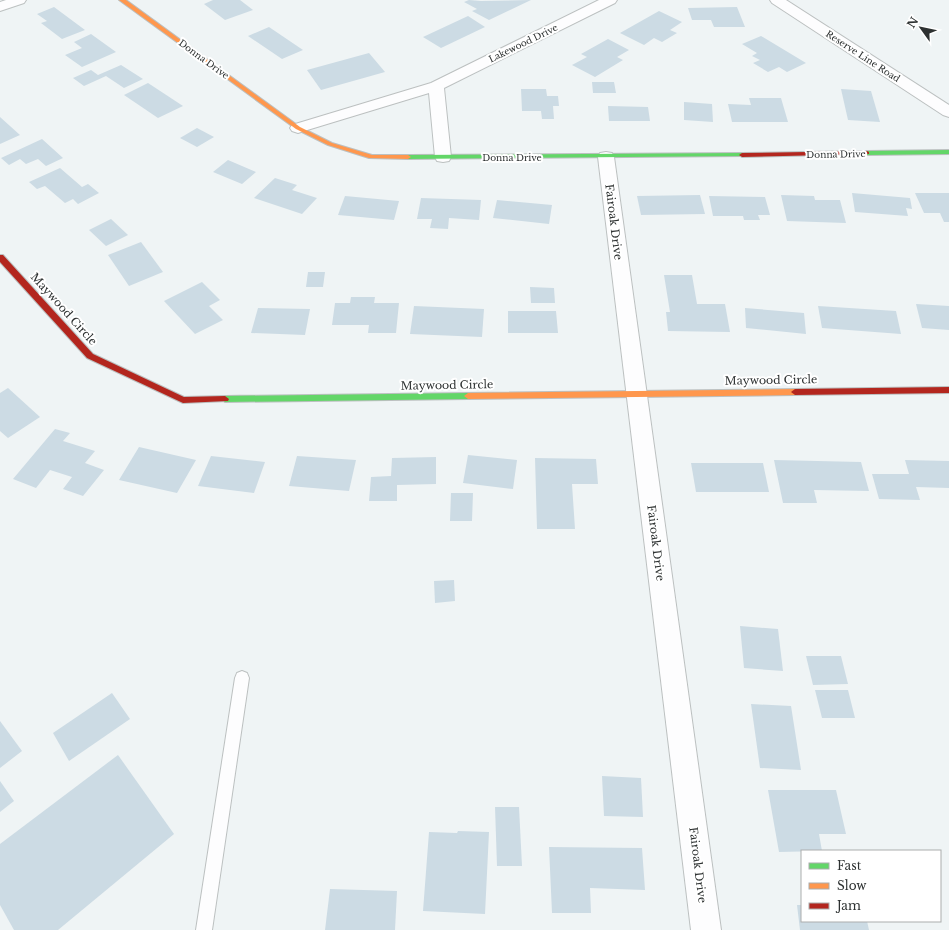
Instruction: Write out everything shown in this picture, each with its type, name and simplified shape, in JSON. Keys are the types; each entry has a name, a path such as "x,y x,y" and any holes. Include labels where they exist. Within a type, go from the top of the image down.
{"street":[{"path":"0,7 19,0"},
{"name":"Donna Drive","path":"122,0 298,128 330,144 370,157 606,157 949,152"},
{"name":"Lakewood Drive","path":"298,128 436,86 610,0"},
{"name":"Reserve Line Road","path":"777,0 949,112"},
{"path":"436,86 443,157"},
{"name":"Fairoak Drive","path":"606,157 706,930"},
{"name":"Maywood Circle","path":"0,257 90,356 184,400 949,390"}],"lane":[{"path":"204,930 242,678"}],"building":[{"path":"213,0 240,0 253,10 225,20 204,4"},
{"path":"469,0 531,0 489,20 472,11 477,9 464,2"},
{"path":"54,7 85,30 62,39 41,23 47,21 37,14"},
{"path":"737,7 745,27 714,27 711,20 692,20 688,8"},
{"path":"659,11 682,22 670,30 677,33 662,42 654,38 644,45 620,33"},
{"path":"468,16 485,27 441,48 423,37"},
{"path":"269,27 303,50 282,59 248,36"},
{"path":"91,34 116,52 82,67 65,55 82,48 74,42"},
{"path":"761,36 806,63 787,72 779,67 768,72 753,63 760,60 752,56 757,53 742,44"},
{"path":"608,39 629,50 617,57 623,60 595,77 572,65 587,57 581,54"},
{"path":"369,53 385,72 321,90 307,70"},
{"path":"121,65 143,79 124,88 106,76 84,86 73,78 91,70 98,75"},
{"path":"592,82 614,82 616,93 593,93"},
{"path":"148,83 183,106 158,118 124,95"},
{"path":"521,89 546,89 547,96 558,96 559,106 553,106 554,119 542,119 541,111 522,111"},
{"path":"841,89 871,91 880,122 848,120"},
{"path":"749,98 781,98 788,122 732,122 728,104 751,105"},
{"path":"684,102 712,104 713,122 684,120"},
{"path":"608,106 648,107 650,121 609,121"},
{"path":"0,117 20,135 0,144"},
{"path":"197,128 214,137 197,147 180,138"},
{"path":"42,139 63,158 46,166 38,159 26,164 20,159 9,165 1,158"},
{"path":"228,160 256,172 242,184 213,172"},
{"path":"60,168 82,187 88,184 99,193 78,204 73,199 65,203 45,186 37,189 29,182"},
{"path":"275,178 297,185 292,190 317,198 302,214 254,198"},
{"path":"852,193 910,198 912,209 906,208 908,216 855,212"},
{"path":"915,193 949,193 949,222 944,222 940,213 924,213"},
{"path":"700,195 705,214 641,215 637,196"},
{"path":"781,195 814,196 815,200 840,200 846,223 787,221"},
{"path":"345,196 399,201 394,220 338,215"},
{"path":"709,196 765,197 770,215 758,215 760,220 744,220 743,216 713,216"},
{"path":"421,198 481,200 479,220 449,218 448,229 430,228 432,219 417,219"},
{"path":"497,200 552,205 549,224 493,218"},
{"path":"111,219 128,235 106,246 89,230"},
{"path":"141,242 163,272 129,286 108,255"},
{"path":"308,272 325,272 323,287 306,287"},
{"path":"664,275 692,275 697,304 725,304 730,332 668,331 666,312 670,312"},
{"path":"202,282 220,300 209,306 223,320 195,334 164,301"},
{"path":"530,287 554,288 555,303 531,303"},
{"path":"351,297 375,297 374,303 399,303 396,333 368,333 369,325 332,325 335,303 350,303"},
{"path":"916,304 949,306 949,330 922,328"},
{"path":"414,306 484,309 482,337 410,334"},
{"path":"818,306 896,311 901,334 822,328"},
{"path":"258,308 310,309 305,335 251,333"},
{"path":"745,308 804,313 806,334 746,328"},
{"path":"508,311 556,311 558,333 508,333"},
{"path":"8,388 40,417 8,438 0,431 0,393"},
{"path":"55,429 70,433 63,441 95,451 85,463 104,470 83,496 63,489 72,477 50,470 36,488 13,479"},
{"path":"139,447 196,460 177,493 119,480"},
{"path":"468,455 517,460 513,489 463,483"},
{"path":"211,456 265,462 254,493 198,486"},
{"path":"297,456 356,460 349,491 289,486"},
{"path":"436,457 436,484 397,485 397,501 369,501 371,477 391,476 392,458"},
{"path":"535,458 596,459 598,484 572,484 575,529 537,529"},
{"path":"774,460 861,462 869,491 814,490 817,503 783,503"},
{"path":"905,460 949,461 949,488 916,487 920,500 879,499 872,474 909,474"},
{"path":"691,463 763,463 769,492 696,492"},
{"path":"451,493 473,493 472,521 450,521"},
{"path":"454,580 455,601 435,603 434,581"},
{"path":"740,626 778,629 783,671 744,668"},
{"path":"806,656 841,656 848,684 813,685"},
{"path":"815,690 848,690 855,718 822,718"},
{"path":"112,693 130,719 69,761 53,733"},
{"path":"751,704 791,706 801,770 760,768"},
{"path":"0,721 22,751 0,768"},
{"path":"118,755 174,834 58,930 14,930 0,905 0,844"},
{"path":"602,776 641,778 643,817 604,816"},
{"path":"0,781 14,801 0,812"},
{"path":"768,790 836,790 846,834 819,834 822,850 779,852"},
{"path":"495,807 519,807 522,866 497,866"},
{"path":"458,831 489,832 485,914 423,911 429,832 457,833"},
{"path":"549,847 642,848 645,890 590,888 591,913 552,913"},
{"path":"330,889 397,891 395,930 325,930"},
{"path":"797,905 801,905 801,922 867,922 869,930 800,930"}],"traffic: fast":[{"path":"867,153 949,152"},
{"path":"408,157 742,155"},
{"path":"225,399 468,396"}],"traffic: slow":[{"path":"122,0 298,128 330,144 371,157 408,157"},
{"path":"468,396 795,392"}],"traffic: jam":[{"path":"742,155 867,153"},
{"path":"0,257 90,356 183,400 225,399"},
{"path":"795,392 949,390"}]}
